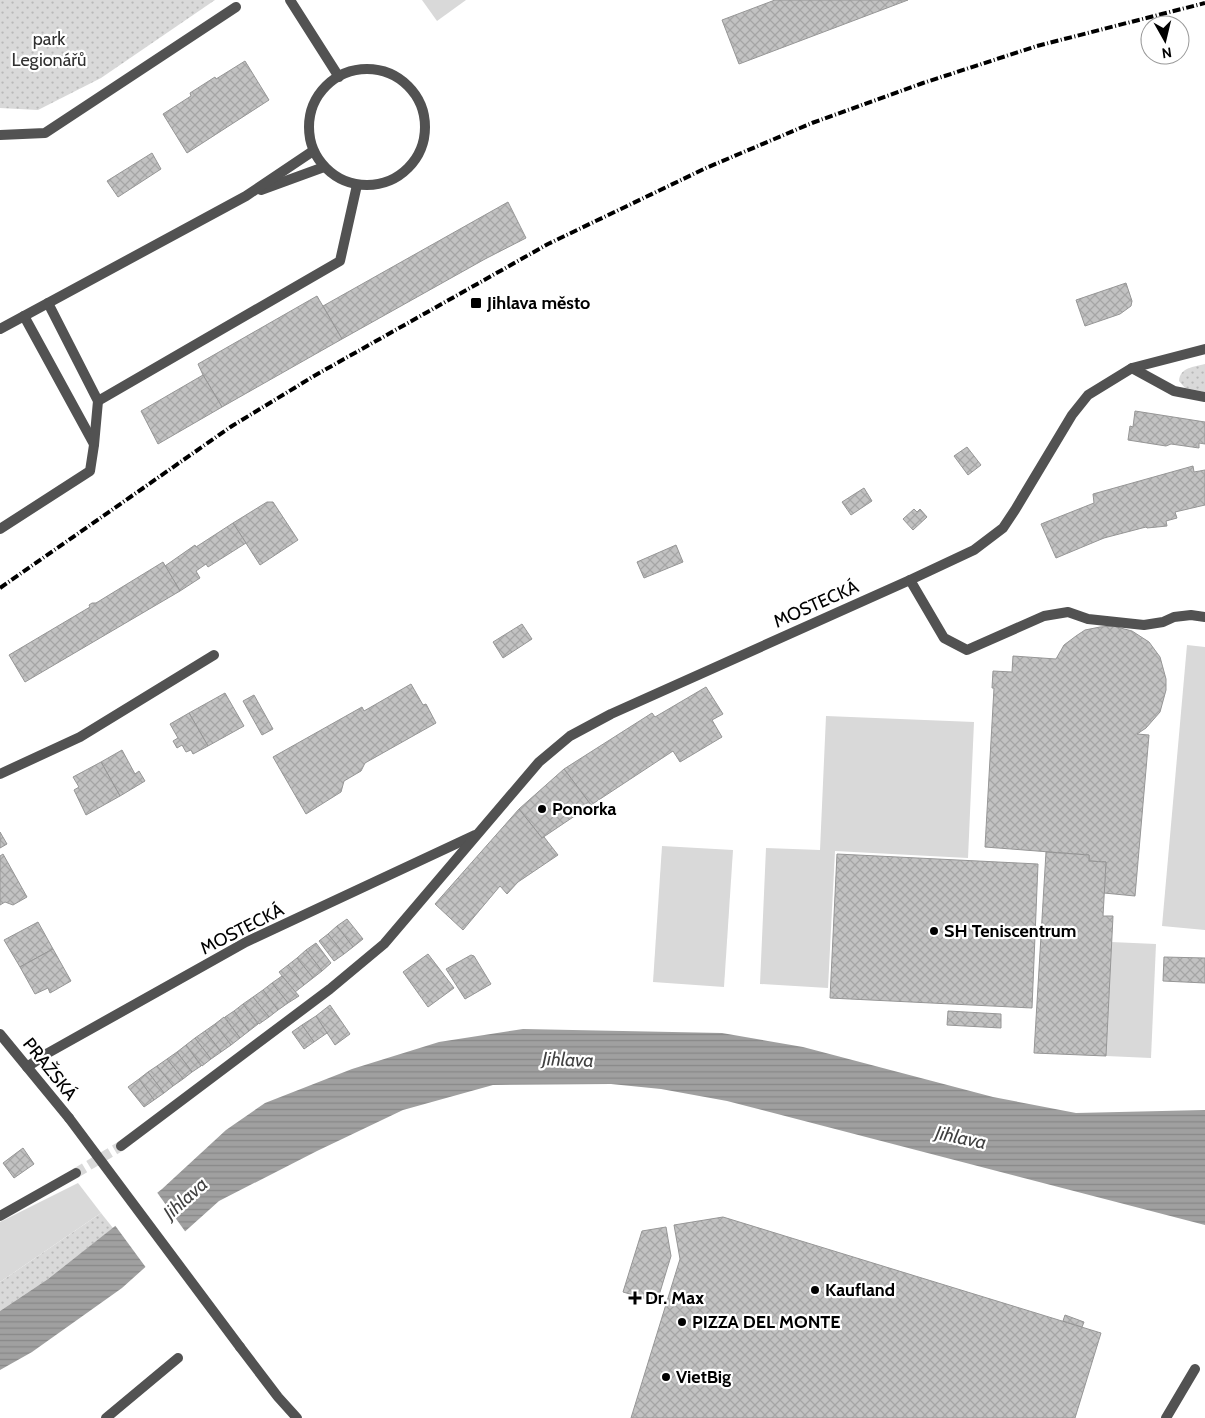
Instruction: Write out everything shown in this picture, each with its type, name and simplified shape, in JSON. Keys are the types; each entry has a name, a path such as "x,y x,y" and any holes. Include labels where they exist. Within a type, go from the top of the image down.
{"street":[{"path":"290,0 339,77"},
{"path":"0,135 45,133 236,7"},
{"path":"368,69 387,72 404,82 417,96 424,114 426,133 421,152 410,168 394,179 376,185 357,185 339,179 324,167 313,150 308,132 310,112 318,95 331,81 339,77 349,72 368,69"},
{"path":"0,329 246,196 313,150"},
{"path":"246,196 324,167"},
{"path":"98,401 340,261 357,185"},
{"path":"0,529 90,471 98,401 48,303"},
{"path":"24,316 94,445"},
{"name":"MOSTECKÁ","path":"121,1146 330,989 384,944 539,762 570,736 611,714 974,550 1003,528 1072,415 1088,395 1132,368 1205,349"},
{"path":"1132,368 1174,391 1205,397"},
{"path":"910,580 944,638 967,650 1044,616 1068,612 1088,619 1144,625 1162,622 1174,617 1205,617"},
{"path":"0,774 80,737 214,656"},
{"name":"MOSTECKÁ","path":"28,1068 48,1053 246,942 478,833"},
{"name":"PRAŽSKÁ","path":"2,1040 69,1118 240,1347 297,1418"},
{"path":"0,1216 76,1173"},
{"path":"106,1418 178,1358"},
{"path":"1166,1418 1195,1369"}],"green space":[{"name":"park Legionářů","path":"0,0 215,0 101,78 38,110 0,108"},
{"path":"422,0 466,0 437,21"},
{"path":"1205,364 1205,392 1185,388 1179,381 1182,373 1188,368"},
{"path":"1187,645 1205,647 1205,930 1162,926"},
{"path":"826,716 974,722 968,858 835,851 828,988 760,984 766,848 820,850"},
{"path":"662,846 733,850 724,987 653,982"},
{"path":"1111,942 1156,944 1151,1058 1106,1056"},
{"path":"78,1183 101,1213 0,1282 0,1222"},
{"path":"101,1213 113,1228 48,1279 0,1311 0,1282"}],"water":[{"name":"Jihlava","path":"523,1029 722,1033 803,1047 993,1097 1076,1113 1205,1110 1205,1225 727,1101 661,1089 611,1084 493,1085 403,1110 219,1201 122,1288 32,1352 0,1370 0,1311 48,1279 162,1189 226,1130 265,1103 352,1069 439,1042"}],"pier":[{"path":"156,1191 187,1234 147,1269 114,1224"}],"building":[{"path":"775,0 908,0 739,64 722,20"},
{"path":"245,61 269,100 187,153 163,114 191,96 190,93"},
{"path":"152,153 161,169 118,197 107,181"},
{"path":"508,202 526,238 342,339 323,306"},
{"path":"1126,283 1132,301 1131,306 1120,314 1085,326 1076,300"},
{"path":"317,296 342,339 222,407 198,364"},
{"path":"203,375 222,407 158,444 141,411"},
{"path":"1135,411 1205,422 1205,444 1199,443 1199,448 1171,444 1166,446 1128,440 1130,426 1133,427"},
{"path":"967,447 981,465 968,475 954,456"},
{"path":"1193,466 1194,472 1205,470 1205,505 1175,512 1177,518 1166,521 1167,526 1146,527 1104,538 1056,558 1041,524 1094,503 1093,494"},
{"path":"864,488 872,501 851,515 842,502"},
{"path":"267,502 273,502 298,540 260,565 233,523"},
{"path":"914,509 917,512 920,509 927,517 913,530 903,519"},
{"path":"233,523 246,543 208,567 206,564 196,571 200,578 180,591 165,566 195,545 196,547"},
{"path":"676,545 683,562 644,578 637,562"},
{"path":"163,562 180,591 25,682 9,655 90,607 89,605 92,603 96,603"},
{"path":"522,624 532,639 503,658 493,642"},
{"path":"1113,626 1132,631 1149,642 1160,657 1166,679 1166,690 1160,712 1146,728 1137,734 1149,735 1135,896 1104,893 1106,862 1089,861 1089,855 985,847 994,688 992,688 993,671 1012,672 1013,656 1056,659 1064,645 1085,630"},
{"path":"411,684 423,705 426,704 436,723 365,763 361,771 344,781 341,792 306,814 273,757 362,707 364,711"},
{"path":"706,687 723,714 712,720 722,737 680,762 673,751 591,805 564,769 652,713 655,717"},
{"path":"225,693 244,726 208,746 189,713"},
{"path":"254,695 273,729 262,735 243,701"},
{"path":"189,713 208,746 193,754 191,750 186,752 182,745 177,748 173,741 178,738 170,724"},
{"path":"122,750 135,774 139,771 145,781 120,796 101,762"},
{"path":"101,762 120,796 86,815 74,790 79,787 73,777"},
{"path":"564,769 591,805 542,838 519,809"},
{"path":"519,809 558,855 518,882 507,894 500,886 463,930 435,904"},
{"path":"0,832 7,844 0,848"},
{"name":"SH Teniscentrum","path":"1046,852 1089,855 1089,861 1106,862 1103,916 1113,916 1106,1056 1034,1053"},
{"path":"3,854 27,897 13,905 5,902 0,905 0,856"},
{"name":"SH Teniscentrum","path":"837,854 1038,864 1032,1008 830,998"},
{"path":"347,919 363,939 353,947 337,926"},
{"path":"38,922 53,949 20,967 4,940"},
{"path":"337,926 353,947 344,954 328,934"},
{"path":"328,934 344,954 334,961 319,941"},
{"path":"316,943 331,963 322,971 306,950"},
{"path":"53,949 71,981 50,993 48,988 35,994 20,967"},
{"path":"306,950 322,971 313,978 297,958"},
{"path":"428,954 454,988 428,1007 403,972"},
{"path":"471,955 474,956 491,984 465,999 446,969"},
{"path":"1164,957 1205,958 1205,983 1163,981"},
{"path":"297,958 313,978 304,985 288,965"},
{"path":"288,965 304,985 295,992 279,972"},
{"path":"282,976 299,996 288,1003 272,983"},
{"path":"272,983 288,1003 278,1010 263,990"},
{"path":"263,990 278,1010 269,1017 253,997"},
{"path":"253,997 269,1017 259,1024 243,1004"},
{"path":"243,1004 258,1024 249,1031 234,1011"},
{"path":"330,1005 350,1034 335,1045 316,1016"},
{"path":"234,1011 249,1031 240,1038 225,1017"},
{"path":"948,1011 1001,1014 1001,1028 947,1025"},
{"path":"316,1016 327,1033 314,1042 302,1025"},
{"path":"224,1017 240,1038 231,1045 215,1024"},
{"path":"215,1024 231,1045 221,1052 205,1031"},
{"path":"302,1025 314,1042 304,1049 292,1032"},
{"path":"205,1031 221,1052 211,1059 195,1038"},
{"path":"195,1038 211,1059 202,1066 186,1045"},
{"path":"186,1045 201,1066 192,1072 177,1052"},
{"path":"177,1052 192,1072 183,1079 167,1059"},
{"path":"167,1059 183,1079 173,1086 157,1066"},
{"path":"157,1066 173,1086 164,1093 148,1072"},
{"path":"148,1072 164,1093 154,1100 139,1079"},
{"path":"139,1079 154,1100 144,1107 128,1087"},
{"path":"23,1148 34,1164 14,1178 3,1163"},
{"name":"Kaufland","path":"723,1217 1101,1333 1075,1418 631,1418 680,1259 674,1225"},
{"path":"666,1227 671,1256 657,1302 623,1292 642,1231"},
{"path":"1065,1315 1084,1322 1082,1327 1063,1321"}],"tunnel":[{"path":"76,1173 121,1146"}],"railway":[{"path":"0,588 232,426 314,376 548,244 706,168 812,123 923,83 1037,46 1205,3"}],"place":[{"name":"Jihlava město","path":"476,303"},
{"name":"Ponorka","path":"542,809"},
{"name":"SH Teniscentrum","path":"934,931"},
{"name":"Kaufland","path":"815,1290"},
{"name":"Dr. Max","path":"635,1298"},
{"name":"PIZZA DEL MONTE","path":"682,1322"},
{"name":"VietBig","path":"666,1377"}]}
